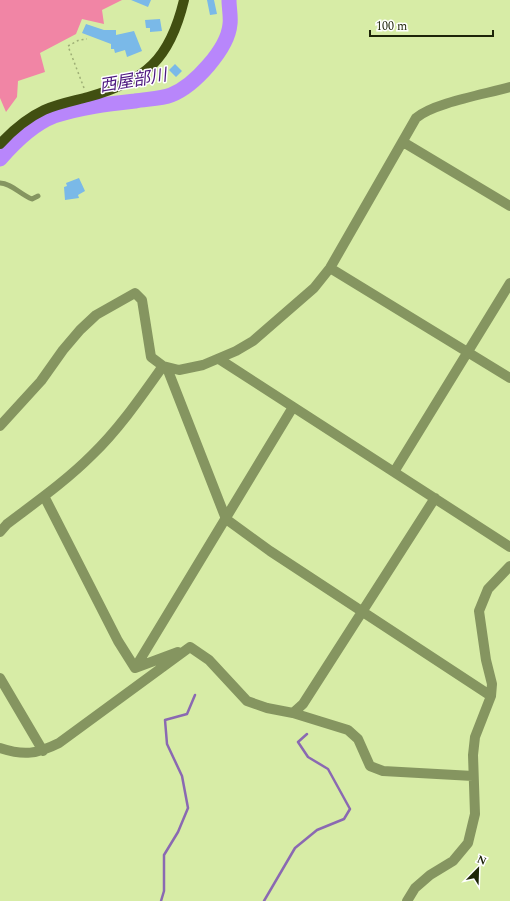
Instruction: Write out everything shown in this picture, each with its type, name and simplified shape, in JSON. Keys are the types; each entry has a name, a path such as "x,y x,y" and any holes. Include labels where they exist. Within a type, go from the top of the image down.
{"main road":[{"path":"0,144 33,116 63,103 88,97 128,83 156,62 167,47 176,29 184,0"}],"street":[{"path":"0,426 41,381 63,350 80,330 96,315 135,292 142,300 151,357 165,367 179,370 203,365 219,359 253,341 314,288 330,268 416,118 421,113 510,87"},
{"path":"403,142 510,206"},
{"path":"330,268 510,378"},
{"path":"394,472 510,283"},
{"path":"219,359 510,547"},
{"path":"0,532 7,524 44,496 93,454 165,367"},
{"path":"165,367 226,519 270,552 363,611 491,696"},
{"path":"135,668 293,407"},
{"path":"44,496 118,641 135,668"},
{"path":"294,712 303,704 435,498"},
{"path":"407,901 415,888 430,875 453,862 468,843 475,814 473,776 475,737 491,696 492,684 486,660 479,611 488,589 510,566"},
{"path":"135,668 190,647"},
{"path":"190,647 209,660 247,701 268,708 294,712 348,730 358,739 370,766 383,771 473,776"},
{"path":"0,748 22,754 43,751 59,743 190,647"},
{"path":"0,678 43,751"}],"lane":[{"path":"0,183 8,185 23,196 32,199 38,196"}],"path":[{"path":"87,39 79,40 68,46 88,97"}],"shaded area":[{"path":"0,0 122,0 102,10 104,24 82,19 76,34 40,53 45,72 18,81 17,97 6,112 0,98"}],"building":[{"path":"131,0 151,0 148,7"},
{"path":"207,0 214,0 217,14 210,15"},
{"path":"160,19 162,31 150,32 150,28 146,28 145,20"},
{"path":"86,24 104,30 116,30 116,35 134,31 142,51 127,57 125,50 115,53 114,49 111,49 111,44 82,33"},
{"path":"175,64 182,71 176,77 169,70"},
{"path":"79,178 85,191 78,195 79,198 65,200 64,187 67,186 66,183"}],"waterway":[{"name":"西屋部川","path":"0,159 18,140 46,119 74,110 94,106 163,97 171,95 190,84 217,55 228,34 230,24 229,0"},
{"path":"161,901 164,891 164,855 178,832 188,808 182,776 167,744 165,720 187,714 195,695"},
{"path":"264,901 295,848 317,830 344,819 350,809 328,769 308,757 298,742 307,734"}]}
